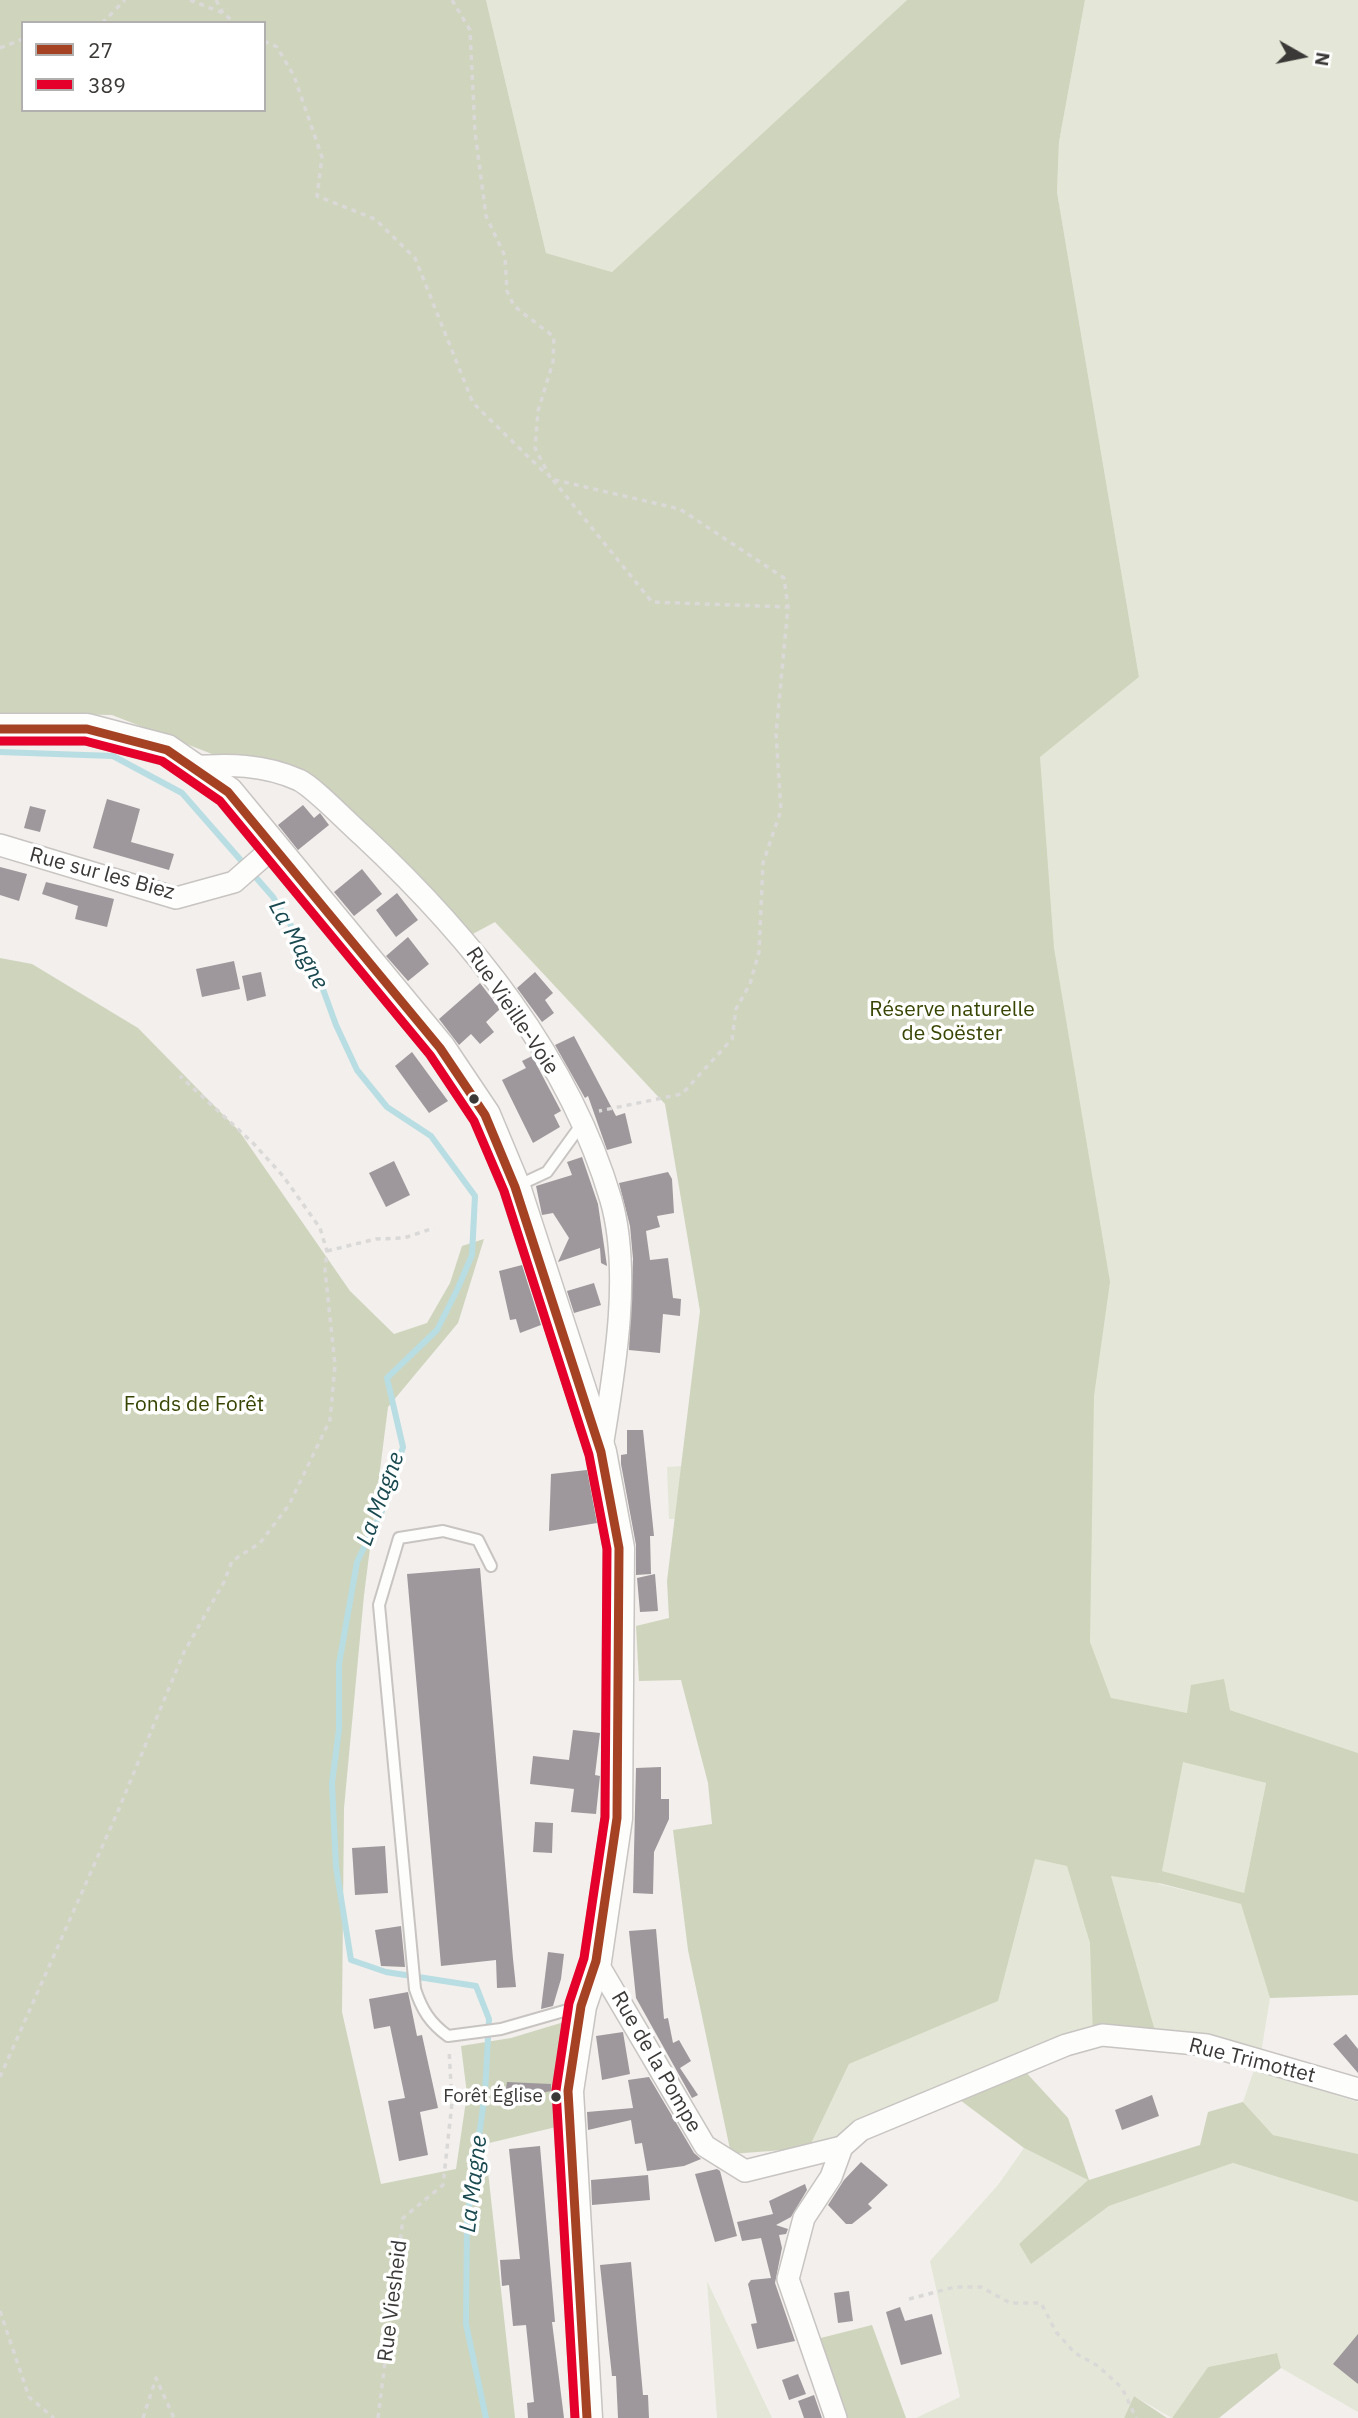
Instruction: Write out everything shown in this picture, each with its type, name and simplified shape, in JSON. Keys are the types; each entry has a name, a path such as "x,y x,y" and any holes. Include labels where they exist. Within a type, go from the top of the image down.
{"main road":[{"path":"0,729 87,729 167,750 228,792 266,855 440,1048 485,1115 516,1187 601,1452 619,1548 617,1818 596,1961 581,2006 568,2091 587,2418"}],"street":[{"name":"Rue Vieille-Voie","path":"190,767 239,764 301,781 418,888 468,943 551,1062 581,1125 611,1200 620,1254 615,1363 601,1452"},
{"name":"Rue sur les Biez","path":"0,845 176,898 234,882 266,855"},
{"name":"Rue de la Pompe","path":"596,1961 705,2146 745,2171 842,2147 861,2130 1066,2045 1102,2035"},
{"name":"Rue Trimottet","path":"1102,2035 1207,2045 1358,2089"},
{"path":"836,2418 788,2279 804,2218 831,2177 842,2147"}],"lane":[{"path":"516,1187 547,1172 581,1125"},
{"path":"491,1566 478,1540 443,1531 399,1538 379,1605 415,1989 421,2007 433,2025 448,2036 501,2029 581,2006"}],"path":[{"path":"104,21 125,0"},
{"path":"190,0 223,13 233,21"},
{"path":"216,0 223,13"},
{"path":"452,0 470,30 475,132 486,216 505,256 507,291 514,306 554,337 554,362 538,411 535,448 551,479 680,509 784,578 788,607 776,734 781,810 763,863 759,952 750,984 736,1009 732,1040 682,1094 609,1108 589,1115 581,1125"},
{"path":"0,48 21,40"},
{"path":"266,42 277,47 294,76 322,157 317,196 375,219 415,258 474,403 551,479 652,602 788,607"},
{"path":"0,2077 118,1811 184,1652 224,1582 232,1561 260,1543 289,1505 330,1420 335,1365 325,1270 327,1251 320,1228 283,1176 253,1143 180,1076"},
{"path":"327,1251 376,1239 404,1238 435,1228"},
{"name":"Rue Viesheid","path":"378,2418 403,2217 443,2185 452,2103 448,2036"},
{"path":"909,2299 955,2287 981,2287 1010,2302 1041,2303 1056,2332 1075,2353 1098,2366 1122,2388 1136,2418"},
{"path":"0,2311 29,2397 54,2418"},
{"path":"143,2418 156,2378 174,2418"}],"green space":[{"name":"Réserve naturelle de Soëster","path":"0,0 486,0 546,253 612,272 907,0 1085,0 1059,142 1057,192 1139,677 1040,757 1054,948 1110,1282 1094,1396 1090,1642 1111,1698 1187,1713 1191,1685 1224,1679 1230,1710 1358,1753 1358,1995 1270,1998 1241,1904 1159,1883 1111,1876 1155,2031 1093,2038 1090,1943 1067,1866 1035,1859 998,2001 849,2064 809,2148 731,2154 688,1950 673,1830 712,1824 708,1783 681,1680 639,1681 636,1626 669,1618 667,1581 700,1311 665,1104 495,922 469,936 266,760 212,754 112,715 0,713","holes":["1183,1762 1266,1783 1244,1893 1162,1871"]},
{"path":"486,0 907,0 612,272 546,253"},
{"name":"Réserve naturelle de Soëster","path":"1085,0 1358,0 1358,1753 1230,1710 1183,1761 1266,1783 1244,1894 1162,1871 1159,1884 1242,1904 1270,1998 1261,2053 1092,2030 809,2148 849,2064 994,2002 698,1519 669,1519 667,1467 718,1464 753,987 1139,677 1057,192 1059,142"},
{"name":"Fonds de Forêt","path":"0,958 32,964 138,1028 239,1131 350,1291 394,1334 427,1323 450,1283 462,1246 484,1239 458,1323 388,1407 364,1595 344,1808 342,2012 381,2184 456,2169 467,2094 461,2046 511,2038 564,2022 556,2127 485,2144 515,2418 0,2418"},
{"path":"1022,2068 1068,2118 1089,2180 1200,2145 1208,2112 1243,2102 1273,2135 1358,2154 1358,2202 1233,2163 1109,2206 1031,2264 1019,2244 1088,2180 1024,2148 960,2100"},
{"path":"1254,2070 1358,2102 1358,2154 1273,2135 1243,2102"},
{"path":"1024,2148 1089,2180 1019,2244 1031,2264 1109,2206 1233,2163 1358,2202 1358,2412 1281,2368 1276,2353 1208,2367 1172,2418 1134,2396 1124,2418 916,2418 960,2397 930,2261 998,2185"},
{"path":"707,2281 772,2418 717,2418"},
{"path":"872,2325 906,2418 840,2418 813,2340"},
{"path":"1277,2353 1281,2368 1219,2418 1172,2418 1208,2367"},
{"path":"1134,2396 1167,2418 1124,2418"}],"building":[{"path":"107,799 140,809 131,842 174,854 169,870 93,848"},
{"path":"303,805 314,818 320,813 329,825 298,850 278,825"},
{"path":"30,806 46,810 40,832 24,828"},
{"path":"0,867 27,874 19,901 0,895"},
{"path":"362,869 382,894 354,916 334,892"},
{"path":"46,882 114,899 107,927 75,919 78,906 42,894"},
{"path":"397,893 418,920 396,937 376,910"},
{"path":"408,937 429,964 408,981 386,956"},
{"path":"234,961 240,989 202,997 196,969"},
{"path":"261,972 266,996 247,1001 242,976"},
{"path":"535,972 553,993 545,1000 554,1013 542,1022 517,988"},
{"path":"480,983 500,1009 486,1022 494,1032 480,1044 471,1034 459,1045 439,1019"},
{"path":"574,1036 616,1116 625,1113 632,1143 607,1150 588,1096 585,1098 555,1045"},
{"path":"412,1052 448,1101 429,1113 395,1066"},
{"path":"532,1056 561,1111 554,1115 560,1127 533,1143 502,1080 526,1068 522,1061"},
{"path":"582,1157 598,1204 607,1266 601,1263 600,1248 558,1262 569,1238 553,1213 542,1215 536,1186 572,1175 567,1162"},
{"path":"394,1161 410,1195 386,1207 369,1173"},
{"path":"668,1172 672,1179 674,1213 657,1216 660,1227 646,1231 650,1260 668,1258 673,1298 681,1299 680,1316 663,1314 660,1353 629,1350 633,1259 630,1226 619,1183"},
{"path":"522,1265 541,1325 520,1333 516,1319 510,1320 499,1271"},
{"path":"594,1283 601,1305 574,1313 567,1291"},
{"path":"627,1430 643,1430 654,1536 650,1536 651,1574 636,1575 636,1545 621,1464 621,1455 627,1454"},
{"path":"587,1470 597,1523 549,1531 551,1474"},
{"path":"480,1568 516,1987 497,1988 496,1960 441,1966 407,1574"},
{"path":"655,1574 658,1611 640,1612 637,1578"},
{"path":"573,1730 600,1733 595,1775 600,1776 596,1814 571,1812 574,1789 530,1784 533,1756 569,1760"},
{"path":"661,1767 661,1799 669,1799 669,1819 654,1852 653,1894 633,1893 636,1768"},
{"path":"535,1822 553,1823 552,1853 533,1852"},
{"path":"385,1846 388,1893 355,1895 352,1848"},
{"path":"401,1926 405,1967 381,1966 375,1930"},
{"path":"656,1929 664,2019 668,2018 673,2043 679,2040 691,2061 680,2068 698,2095 692,2098 636,1998 629,1931"},
{"path":"548,1952 564,1954 561,1979 553,2006 541,2009"},
{"path":"408,1992 417,2036 422,2035 438,2108 420,2112 428,2155 399,2161 388,2101 405,2098 390,2026 374,2029 369,1999"},
{"path":"623,2032 630,2074 602,2080 596,2036"},
{"path":"1346,2034 1358,2049 1358,2073 1333,2044"},
{"path":"649,2077 694,2153 701,2159 684,2166 647,2171 642,2143 635,2144 631,2120 588,2130 587,2112 633,2108 628,2080"},
{"path":"507,2082 551,2084 551,2091 504,2101"},
{"path":"1152,2095 1159,2116 1122,2130 1115,2110"},
{"path":"540,2146 555,2322 552,2322 564,2418 528,2418 527,2403 534,2402 526,2325 513,2326 509,2285 502,2286 500,2260 520,2259 509,2149"},
{"path":"861,2162 888,2185 868,2204 872,2208 852,2224 846,2224 828,2205 844,2180"},
{"path":"717,2169 720,2171 737,2236 715,2242 695,2174"},
{"path":"648,2175 650,2200 592,2205 591,2180"},
{"path":"805,2184 807,2190 791,2217 776,2225 788,2229 786,2234 779,2235 782,2248 775,2283 795,2341 757,2349 751,2324 757,2323 748,2284 751,2280 771,2278 761,2238 742,2241 737,2222 773,2214 769,2201"},
{"path":"631,2262 643,2395 648,2395 649,2418 618,2418 616,2376 612,2376 600,2265"},
{"path":"849,2291 853,2321 838,2323 834,2293"},
{"path":"900,2307 905,2321 932,2314 942,2354 901,2365 886,2312"},
{"path":"1358,2334 1358,2384 1333,2364"},
{"path":"798,2374 806,2394 789,2400 782,2380"},
{"path":"814,2395 822,2418 804,2418 798,2401"}],"waterway":[{"name":"La Magne","path":"0,752 113,756 182,793 273,897 312,959 336,1025 357,1070 387,1107 431,1136 475,1196 472,1255 457,1290 437,1330 387,1378 403,1447 382,1511 357,1562 339,1664 339,1729 332,1783 336,1867 351,1960 386,1972 476,1986 489,2019 485,2093 467,2221 466,2324 486,2418"}],"transit line":[{"name":"27","path":"0,729 87,729 167,750 228,792 440,1048 485,1115 515,1187 601,1452 619,1548 617,1818 596,1961 581,2006 568,2091 587,2418"},
{"name":"389","path":"0,741 85,741 162,761 220,801 430,1055 474,1121 504,1191 589,1455 607,1549 605,1817 584,1958 569,2003 556,2090 575,2418"}],"place":[{"name":"Forêt Église","path":"556,2097"}]}
